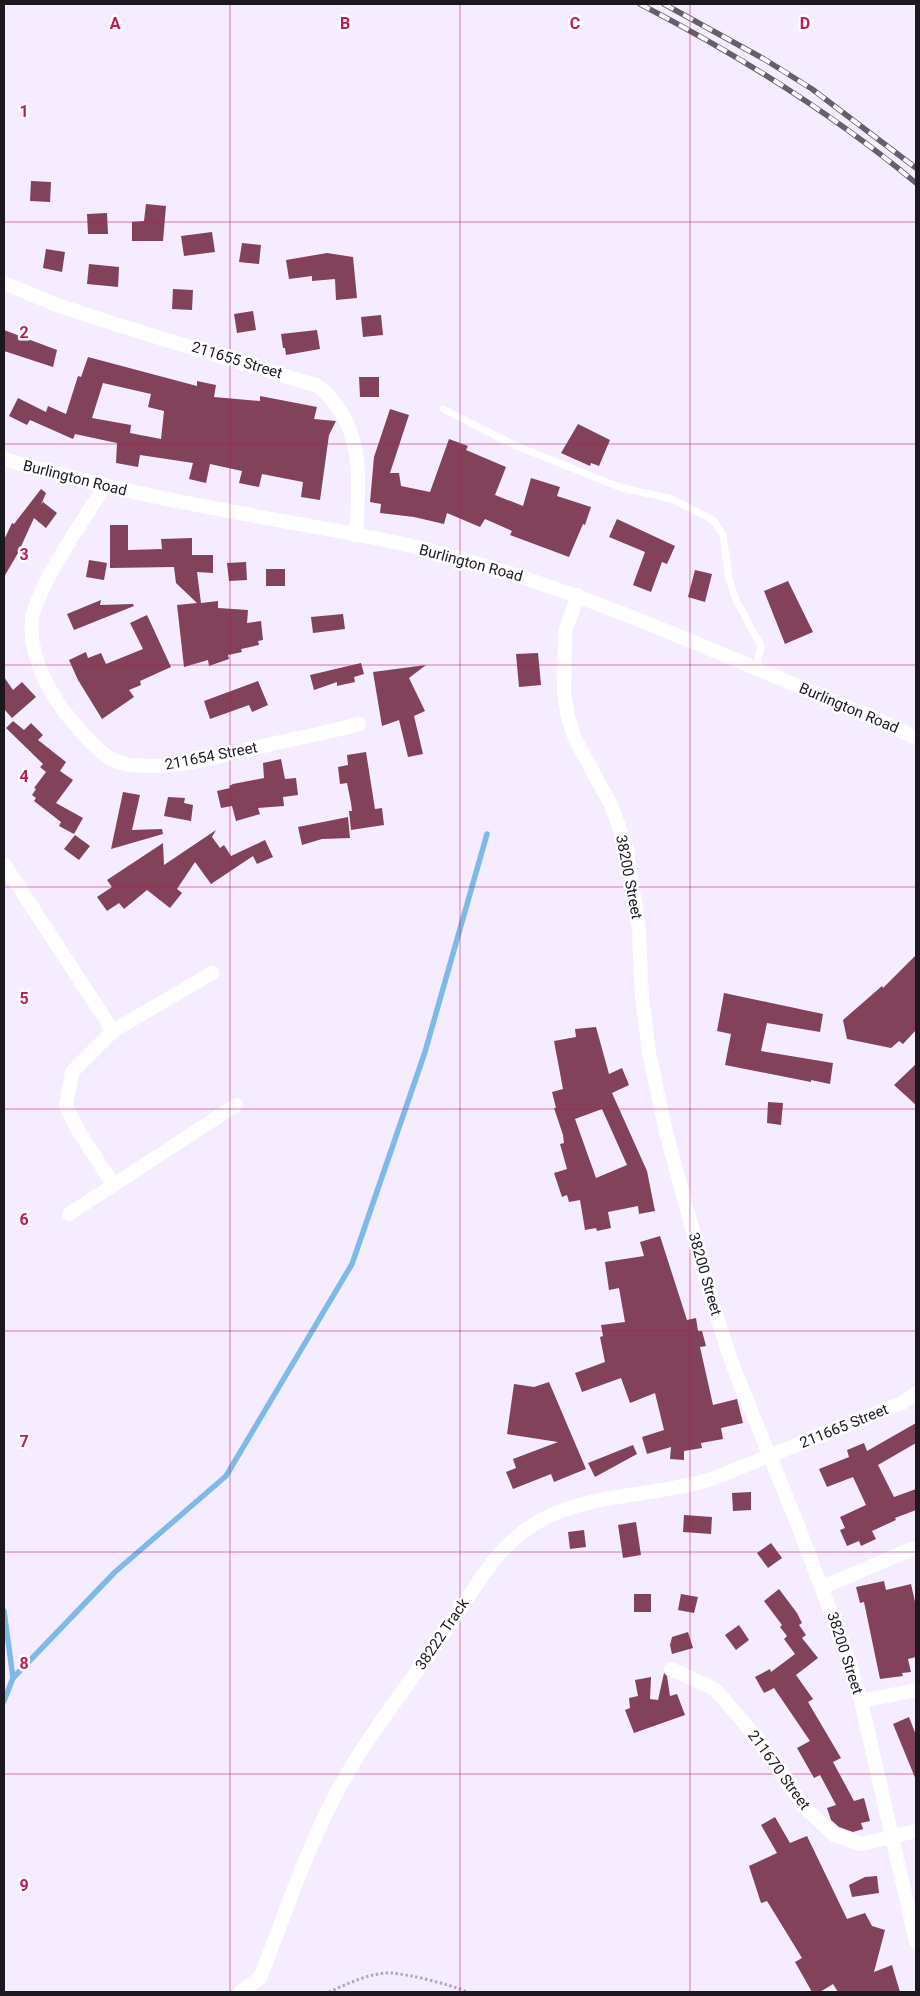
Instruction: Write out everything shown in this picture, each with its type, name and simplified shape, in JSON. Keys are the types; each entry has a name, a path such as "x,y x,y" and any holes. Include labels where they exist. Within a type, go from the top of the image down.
{"street":[{"name":"211655 Street","path":"4,283 57,305 121,326 318,386 336,404 347,420 353,436 358,459 356,535"},
{"name":"Burlington Road","path":"4,459 105,486 356,535 456,557 578,595 881,721 916,738"},
{"name":"211654 Street","path":"105,486 41,595 32,624 37,662 46,681 68,717 89,741 116,762 131,765 164,766 216,757 359,724"},
{"name":"38200 Street","path":"578,595 565,632 564,694 568,717 575,739 611,805 627,850 639,932 642,997 649,1053 667,1136 714,1310 731,1361 822,1587 849,1660 861,1701 916,1942"},
{"path":"4,864 112,1031"},
{"path":"113,1184 79,1132 66,1106 72,1072 112,1031 212,973"},
{"path":"69,1214 236,1105"},
{"name":"211665 Street","path":"769,1456 902,1403 916,1393"},
{"name":"38222 Track","path":"240,1992 260,1978 298,1879 342,1783 369,1736 407,1687 478,1580 499,1554 531,1526 564,1509 617,1497 661,1492 706,1480 769,1456"},
{"path":"822,1587 912,1550"},
{"name":"211670 Street","path":"671,1669 715,1689 728,1702 763,1746 803,1806 834,1835 861,1844 916,1831"},
{"path":"861,1701 916,1690"}],"lane":[{"path":"443,409 514,445 619,487 672,499 713,520 723,535 729,579 736,600 761,646 756,669"}],"path":[{"path":"329,1992 354,1981 391,1973 452,1986 468,1992"}],"building":[{"path":"31,181 51,182 50,202 30,201"},
{"path":"146,204 166,206 163,241 132,241 132,222 144,221"},
{"path":"107,213 108,234 88,234 87,214"},
{"path":"212,232 215,252 184,256 181,236"},
{"path":"242,243 261,245 259,264 239,262"},
{"path":"46,249 65,252 62,272 43,268"},
{"path":"327,253 353,257 357,298 336,300 335,279 312,281 312,276 289,279 286,260"},
{"path":"89,264 119,267 118,287 87,284"},
{"path":"173,289 193,290 192,310 172,309"},
{"path":"253,311 256,330 237,333 234,314"},
{"path":"381,315 383,335 363,337 361,317"},
{"path":"4,330 57,350 53,367 4,351"},
{"path":"317,330 320,349 286,355 281,334"},
{"path":"88,357 197,386 197,381 216,385 214,397 260,401 260,396 317,407 314,419 336,421 329,435 320,500 301,497 303,482 262,474 259,487 239,483 242,471 210,464 206,483 189,479 193,463 140,455 138,467 116,463 117,443 75,434 73,439 30,420 27,425 9,416 18,398 46,412 48,406 66,414 78,376 81,377","holes":["103,383 151,394 148,407 164,411 161,439 130,433 131,425 92,418"]},
{"path":"359,377 379,377 379,397 360,397"},
{"path":"390,409 409,415 390,473 399,473 401,486 430,492 449,439 468,446 466,450 506,467 495,495 523,506 531,478 560,487 557,496 591,507 585,525 583,524 569,557 510,535 512,531 485,519 480,527 447,513 444,524 414,517 380,513 381,504 370,502 374,457"},
{"path":"578,424 610,440 599,466 591,463 590,466 561,453"},
{"path":"41,489 46,493 41,505 43,502 57,513 46,528 34,518 18,553 4,577 4,540 12,523 14,524"},
{"path":"617,519 675,546 667,564 662,562 651,592 633,585 645,552 609,537"},
{"path":"110,525 128,525 128,550 162,549 161,539 192,538 192,555 213,555 213,573 197,572 201,603 218,601 218,608 248,610 247,623 261,621 263,640 258,641 259,645 241,649 242,652 228,655 229,659 209,666 208,660 184,667 177,605 197,603 176,583 174,567 110,568"},
{"path":"89,560 107,563 104,580 86,577"},
{"path":"246,562 247,580 229,581 227,563"},
{"path":"266,569 285,569 285,586 266,586"},
{"path":"695,570 712,574 705,602 688,597"},
{"path":"788,581 813,632 785,644 764,591"},
{"path":"101,600 100,605 133,604 134,606 74,630 67,614"},
{"path":"343,614 345,629 313,633 311,617"},
{"path":"147,615 171,667 140,681 141,685 129,690 134,697 102,719 78,680 69,660 86,652 88,658 101,653 106,664 143,649 130,623"},
{"path":"538,653 541,685 519,687 516,654"},
{"path":"361,663 364,674 354,677 355,682 337,686 337,682 314,690 310,675"},
{"path":"426,665 409,678 425,711 414,716 423,754 408,757 399,720 382,726 373,672"},
{"path":"4,677 13,690 22,682 36,697 12,718 4,709"},
{"path":"258,681 268,705 252,712 249,705 210,719 204,701"},
{"path":"13,721 24,730 31,723 43,735 38,740 66,762 60,771 73,780 56,803 83,818 74,834 59,826 61,822 34,801 36,798 32,795 36,789 34,788 46,772 40,767 43,764 6,728"},
{"path":"366,752 375,809 382,808 384,825 351,830 349,811 352,811 347,783 340,784 338,767 348,765 347,755"},
{"path":"281,759 285,779 296,778 298,795 283,797 284,806 258,808 260,814 236,821 232,806 221,808 217,791 230,788 229,786 233,784 264,778 263,763"},
{"path":"123,792 140,795 132,830 162,829 163,834 111,849"},
{"path":"168,797 185,798 184,803 193,805 191,821 164,816"},
{"path":"348,817 350,838 322,839 302,845 298,827"},
{"path":"216,830 212,837 220,848 224,845 231,856 265,840 273,857 257,864 253,856 211,884 195,862 177,889 182,893 170,908 147,890 124,909 119,903 107,911 97,897 112,887 107,880 163,843 164,865"},
{"path":"75,835 90,846 79,860 64,849"},
{"path":"916,955 916,1030 903,1044 899,1041 891,1048 847,1039 843,1020 882,986 883,988"},
{"path":"724,993 823,1014 820,1032 767,1023 761,1051 833,1063 830,1084 725,1065 731,1034 717,1031"},
{"path":"596,1027 609,1074 622,1068 629,1085 612,1093 647,1171 655,1211 639,1214 638,1206 608,1212 611,1228 597,1231 596,1228 585,1230 580,1200 569,1202 567,1195 562,1197 554,1173 567,1169 560,1144 564,1143 563,1135 554,1108 556,1108 552,1092 563,1089 554,1041 576,1037 575,1029","holes":["602,1109 627,1165 596,1178 575,1119"]},
{"path":"916,1064 916,1105 894,1085"},
{"path":"768,1102 783,1103 781,1125 767,1123"},
{"path":"660,1236 687,1320 696,1318 698,1331 702,1331 706,1346 700,1347 713,1405 737,1399 743,1423 721,1428 723,1439 701,1443 702,1448 684,1451 684,1460 670,1459 671,1447 647,1454 642,1437 664,1430 655,1393 630,1403 621,1378 582,1392 575,1373 605,1362 600,1337 603,1336 601,1325 625,1322 619,1288 609,1290 605,1262 644,1256 640,1242"},
{"path":"549,1382 586,1469 554,1482 551,1474 513,1489 506,1472 516,1468 513,1459 558,1442 507,1434 514,1384 534,1387"},
{"path":"916,1423 916,1443 878,1465 894,1497 916,1489 916,1510 895,1518 896,1520 872,1531 876,1539 861,1546 859,1541 847,1546 840,1530 845,1528 840,1517 866,1505 853,1477 827,1487 819,1469 849,1457 847,1450 864,1443 867,1451"},
{"path":"633,1445 637,1454 595,1477 588,1463"},
{"path":"751,1492 751,1510 733,1511 732,1493"},
{"path":"684,1515 712,1517 711,1534 683,1532"},
{"path":"636,1522 641,1555 623,1558 618,1525"},
{"path":"584,1530 586,1547 570,1549 568,1532"},
{"path":"771,1543 782,1558 768,1568 757,1553"},
{"path":"884,1581 886,1590 911,1584 916,1606 916,1657 908,1659 911,1672 902,1673 903,1676 880,1679 864,1602 860,1603 856,1587"},
{"path":"779,1589 802,1623 799,1625 806,1635 802,1638 818,1658 796,1675 813,1699 808,1702 841,1758 833,1762 854,1801 864,1798 870,1821 861,1823 863,1829 853,1832 839,1827 831,1820 827,1808 836,1805 820,1775 814,1778 797,1748 810,1741 774,1688 764,1693 755,1677 770,1669 771,1672 795,1654 784,1639 787,1636 780,1627 782,1625 764,1601"},
{"path":"634,1594 651,1594 651,1612 634,1612"},
{"path":"681,1594 698,1597 694,1613 678,1610"},
{"path":"739,1625 749,1640 736,1650 725,1635"},
{"path":"688,1632 693,1648 672,1654 670,1645 672,1637"},
{"path":"664,1673 667,1676 670,1696 677,1694 685,1715 634,1733 625,1710 630,1708 629,1698 638,1696 635,1680 651,1677 650,1699 658,1700"},
{"path":"909,1717 916,1735 916,1780 893,1724"},
{"path":"775,1817 790,1843 807,1836 847,1919 865,1913 872,1926 885,1930 874,1972 892,1965 900,1992 838,1992 833,1984 820,1992 812,1992 795,1962 802,1958 767,1901 761,1903 749,1866 777,1853 761,1825"},
{"path":"877,1876 879,1893 852,1897 849,1885 865,1877"}],"waterway":[{"path":"4,1701 13,1678 115,1572 226,1476 352,1264 425,1052 487,834"},
{"path":"4,1611 13,1678"}],"railway":[{"path":"640,4 677,23 783,86 851,132 916,183"},
{"path":"664,4 764,59 812,89 916,168"}]}
